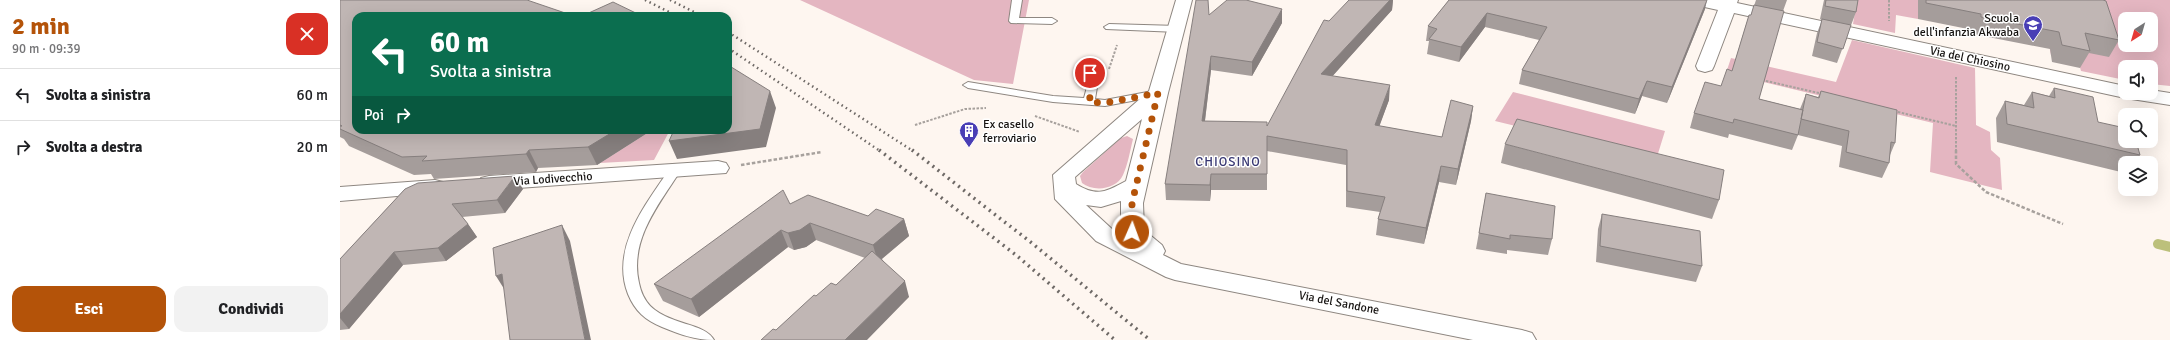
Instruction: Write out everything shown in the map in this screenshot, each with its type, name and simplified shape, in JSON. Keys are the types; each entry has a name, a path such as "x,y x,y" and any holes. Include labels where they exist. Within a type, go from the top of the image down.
{"street":[{"path":"1175,271 1132,232 1132,203 1138,184 1158,93 1178,29 1184,0"},
{"name":"Via del Chiosino","path":"1697,0 1729,3 1956,56 2118,91"},
{"path":"1705,66 1729,3"},
{"path":"1138,184 1115,198 1096,201 1078,196 1065,187 1064,175 1107,140 1158,93"},
{"path":"2158,97 2170,99"},
{"name":"Via Lodivecchio","path":"340,194 718,168"},
{"name":"Via del Sandone","path":"1065,187 1066,199 1104,235 1175,271 1513,338"}],"lane":[{"path":"1017,0 1014,21 1052,21"},
{"path":"1109,27 1178,29"},
{"path":"1089,102 1092,87 1090,73"},
{"path":"968,85 1053,99 1105,103 1158,93"},
{"path":"675,170 636,234 628,264 629,277 638,301 644,310 655,317 703,336 707,340"}],"path":[{"path":"1956,56 1956,164 1986,192 2064,224"},
{"path":"1758,79 1827,95"},
{"path":"915,125 965,109 992,107"},
{"path":"1888,109 1956,126"},
{"path":"1033,115 1107,140"},
{"path":"718,168 822,152"}],"shaded area":[{"path":"800,0 1029,0 1013,84 974,80"},
{"path":"1857,0 1918,0 1918,19 1896,15 1895,33 1853,24"},
{"path":"2006,0 2170,0 2170,86 2158,85 2158,60 2118,60 2118,79 2081,71 2078,60 2051,55 2049,45"},
{"path":"1852,40 1975,68 1976,125 1990,132 1991,150 2000,158 2002,190 1930,172 1933,123 1726,73 1731,58 1836,82"},
{"path":"1513,92 1665,131 1656,160 1495,121"},
{"path":"646,134 668,134 654,160 600,163"},
{"path":"1127,136 1133,139 1126,166 1120,180 1115,184 1104,188 1092,188 1082,183 1080,176 1083,172 1121,138"}],"building":[{"path":"340,0 527,0 562,12 352,12 352,134 609,134 588,147 529,150 526,154 422,161 427,156 402,157 340,129 340,126 342,126 340,125"},
{"path":"1196,0 1208,0 1209,15 1227,0 1246,0 1282,9 1252,62 1211,56 1202,121 1267,122 1267,126 1324,20 1329,21 1349,0 1390,0 1321,74 1390,85 1375,125 1442,137 1451,100 1473,106 1458,169 1441,166 1426,228 1378,219 1385,197 1347,191 1347,150 1267,136 1267,174 1211,174 1210,185 1165,184"},
{"path":"1449,0 1707,0 1672,87 1647,81 1639,99 1522,70 1547,27 1487,13 1461,47 1429,39 1437,29 1428,26"},
{"path":"1826,0 1858,0 1856,12 1825,6"},
{"path":"1926,0 2103,0 2106,1 2118,40 2085,33 2090,51 2062,45 2059,32 1981,17 1981,14 1926,3"},
{"path":"613,2 634,12 591,12"},
{"path":"1754,5 1784,11 1759,99 1803,110 1798,135 1734,119 1733,123 1694,113 1705,82 1721,86 1727,69 1732,71 1749,15 1751,15"},
{"path":"1822,19 1851,25 1843,49 1817,42"},
{"path":"732,67 770,91 760,129 732,133"},
{"path":"2054,88 2093,97 2098,122 2118,126 2118,148 2138,148 2140,155 2007,124 2005,101 2034,108 2032,92 2055,98"},
{"path":"1821,91 1897,110 1895,143 1891,142 1889,163 1846,152 1849,131 1801,119 1806,94 1819,98"},
{"path":"1517,119 1724,170 1719,200 1505,144"},
{"path":"672,134 722,134 669,141"},
{"path":"515,176 497,200 452,204 468,224 438,248 394,252 340,314 340,259 405,189 418,183"},
{"path":"783,190 790,204 808,195 868,216 876,209 904,219 873,245 810,223 800,230 788,233 781,230 691,299 654,284"},
{"path":"1486,193 1555,206 1552,239 1510,235 1510,239 1479,233"},
{"path":"1602,214 1700,231 1702,266 1600,246"},
{"path":"562,225 585,340 510,340 502,274 496,276 493,248"},
{"path":"872,251 905,281 845,340 761,340 773,329 776,330 814,295 816,296 831,283 836,285"}],"waterway":[{"path":"2158,244 2170,247"}],"railway":[{"path":"645,0 669,12"},
{"path":"670,0 694,12"},
{"path":"732,35 913,151"},
{"path":"732,51 880,151"},
{"path":"879,150 1016,255 1115,340"},
{"path":"912,150 1033,244 1150,340"}],"place":[{"name":"Scuola dell'infanzia Akwaba","path":"2033,42"},
{"name":"Ex casello ferroviario","path":"969,148"}],"district":[{"name":"CHIOSINO","path":"1228,162"}],"route":[{"path":"1090,73 1092,87 1089,102 1105,103 1158,93 1138,184 1132,203 1132,232"}]}
